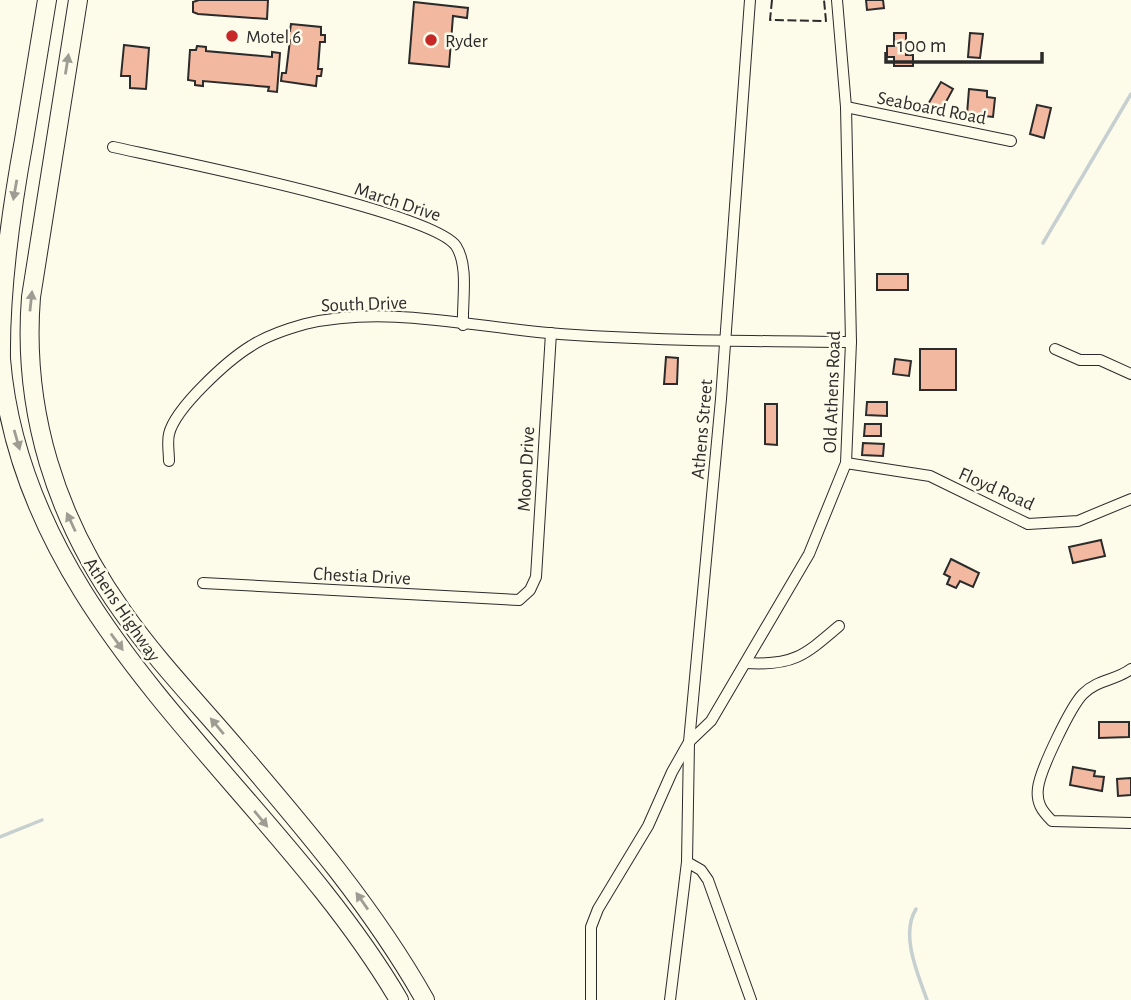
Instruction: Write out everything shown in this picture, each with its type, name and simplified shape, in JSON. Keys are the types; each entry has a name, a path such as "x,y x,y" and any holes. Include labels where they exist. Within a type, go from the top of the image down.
{"highway":[{"name":"Athens Highway","path":"47,0 11,211 3,293 1,358 10,413 45,519 68,568 121,648 336,907 399,1000"},
{"name":"Athens Highway","path":"78,0 31,297 27,340 42,447 62,502 84,549 123,613 280,799 380,927 425,1000"},
{"path":"380,927 410,956 437,1000"}],"street":[{"name":"Athens Street","path":"591,1000 592,927 598,909 648,826 672,772 689,742 725,341 750,0"},
{"name":"Old Athens Road","path":"689,742 711,721 809,554 846,463 851,342 846,107 837,0"},
{"name":"Seaboard Road","path":"846,107 1012,141"},
{"name":"March Drive","path":"113,147 317,194 427,226 446,235 456,246 462,261 463,325"},
{"name":"South Drive","path":"169,461 168,435 176,417 191,399 250,346 306,324 336,319 426,319 463,325"},
{"path":"463,325 551,333 725,341 851,342"},
{"name":"Moon Drive","path":"519,600 530,590 536,578 551,333"},
{"path":"1055,349 1080,360 1100,360 1131,374"},
{"name":"Floyd Road","path":"846,463 930,476 1028,524 1078,521 1131,499"},
{"name":"Chestia Drive","path":"204,583 519,600"},
{"path":"746,663 774,665 794,661 839,626"},
{"path":"1131,669 1122,676 1098,681 1081,695 1065,720 1038,787 1040,808 1052,821 1131,823"},
{"path":"670,1000 687,862 689,742"},
{"path":"687,862 701,870 708,880 751,1000"}],"building":[{"path":"268,0 267,19 198,14 193,12 193,2"},
{"path":"866,0 883,0 884,8 867,10"},
{"name":"Ryder","path":"414,2 468,8 467,18 453,16 449,67 409,63"},
{"path":"291,24 321,27 321,35 325,35 325,42 320,42 318,69 322,69 321,76 317,76 316,86 281,81 282,73 286,73 290,40 284,39 285,31 290,31"},
{"path":"894,33 906,33 906,55 913,55 913,66 894,66 894,57 887,57 887,46 894,46"},
{"path":"970,33 983,34 980,58 968,57"},
{"path":"124,45 149,48 146,89 130,88 130,76 121,76"},
{"path":"197,46 206,47 206,51 272,57 272,52 280,53 277,92 268,91 269,87 203,81 203,86 195,85 195,81 188,80 190,50 196,50"},
{"path":"941,82 953,89 940,113 927,106"},
{"path":"969,89 987,91 987,97 995,98 993,117 967,114"},
{"path":"1037,105 1051,108 1044,138 1030,134"},
{"path":"877,274 908,274 908,290 877,290"},
{"path":"920,349 956,349 956,390 920,390"},
{"path":"666,357 678,358 677,384 664,384"},
{"path":"895,359 911,361 909,376 893,374"},
{"path":"867,402 887,402 887,416 866,415"},
{"path":"765,404 777,404 777,445 765,444"},
{"path":"865,424 881,424 881,436 864,436"},
{"path":"863,443 884,444 883,456 862,455"},
{"path":"1101,540 1105,556 1073,563 1069,547"},
{"path":"951,559 979,573 973,587 960,581 956,588 947,584 950,577 944,574"},
{"path":"1099,722 1129,722 1129,737 1099,738"},
{"path":"1073,767 1095,771 1094,776 1104,777 1102,791 1070,785"},
{"path":"1131,778 1131,795 1118,796 1117,779"}],"waterway":[{"path":"1043,243 1131,94"},
{"path":"0,837 42,820"},
{"path":"916,909 912,919 910,942 915,967 927,1000"}],"fence":[{"path":"772,0 770,20 826,21 824,0"}],"place":[{"name":"Motel 6","path":"232,36"},
{"name":"Ryder","path":"431,40"}]}
